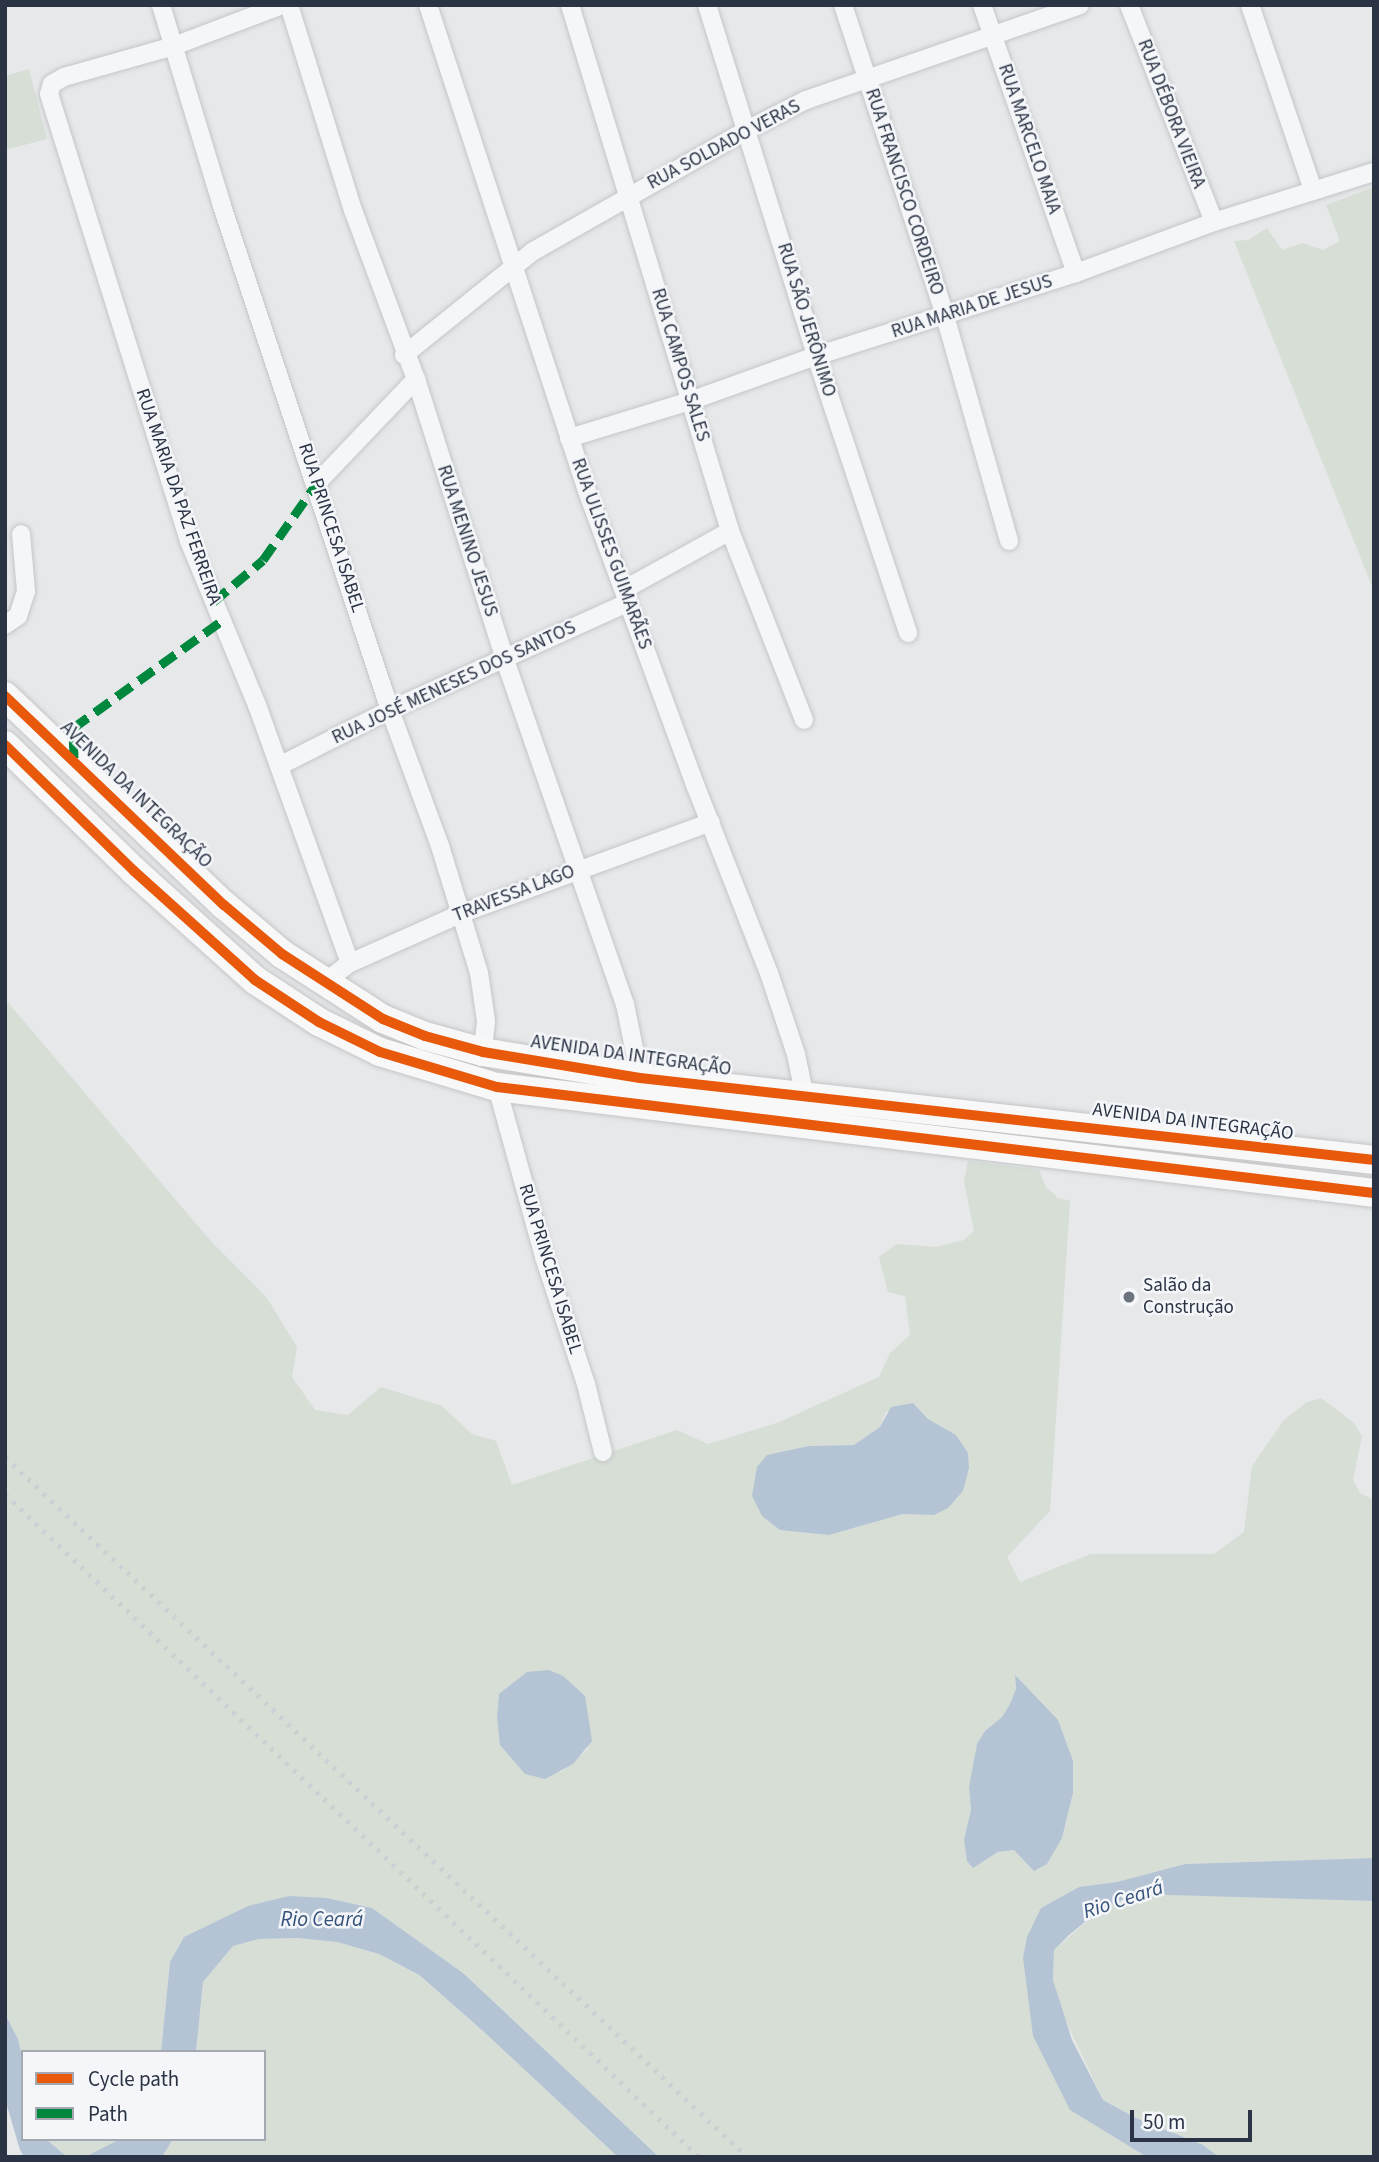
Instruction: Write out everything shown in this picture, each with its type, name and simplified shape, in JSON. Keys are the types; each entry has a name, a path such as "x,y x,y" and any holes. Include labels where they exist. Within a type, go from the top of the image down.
{"main road":[{"name":"AVENIDA DA INTEGRAÇÃO","path":"5,696 224,905 282,954 383,1019 483,1052 640,1078 805,1098 964,1112 1374,1160"},
{"path":"5,745 134,871 255,980 319,1022 380,1052 497,1087 1374,1193"},
{"path":"960,1143 964,1112"},
{"path":"1007,1150 1010,1119"}],"street":[{"name":"RUA PRINCESA ISABEL","path":"161,5 222,206 317,484 390,710 440,846 485,1001 486,1031 483,1052"},
{"path":"174,46 282,5"},
{"name":"RUA MENINO JESUS","path":"289,5 353,210 404,355 416,379 505,660 579,869 602,947 625,1004 640,1078"},
{"name":"RUA ULISSES GUIMARÃES","path":"428,5 569,438 696,787 777,996 796,1054 805,1098"},
{"name":"RUA CAMPOS SALES","path":"570,5 730,531 804,720"},
{"name":"RUA SÃO JERÔNIMO","path":"707,5 816,356 908,634"},
{"name":"RUA FRANCISCO CORDEIRO","path":"843,5 945,316 1009,541"},
{"name":"RUA MARCELO MAIA","path":"982,5 1076,273"},
{"name":"RUA SOLDADO VERAS","path":"404,355 532,252 747,130 806,100 868,81 1080,5"},
{"name":"RUA DÉBORA VIEIRA","path":"1129,5 1214,222"},
{"path":"1250,5 1313,190"},
{"name":"RUA MARIA DA PAZ FERREIRA","path":"174,46 64,77 50,89 51,103 189,541 279,766 350,963"},
{"name":"RUA MARIA DE JESUS","path":"569,438 690,401 816,356 1076,273 1214,222 1374,172"},
{"path":"317,484 372,421 416,379"},
{"name":"RUA JOSÉ MENESES DOS SANTOS","path":"279,766 390,710 505,660 627,596 730,531"},
{"path":"5,625 18,616 26,591 21,534"},
{"name":"TRAVESSA LAGO","path":"324,983 350,963 460,914 711,822"},
{"name":"RUA PRINCESA ISABEL","path":"497,1087 544,1257 586,1384 603,1452"}],"shaded area":[{"path":"29,69 47,139 5,150 5,76"},
{"path":"1374,187 1374,591 1234,241 1248,240 1267,228 1282,250 1303,243 1323,250 1340,241 1326,205"},
{"path":"5,999 209,1239 267,1298 297,1347 292,1377 315,1410 348,1415 381,1387 442,1406 472,1434 496,1441 512,1485 677,1430 708,1444 777,1423 879,1377 890,1353 910,1335 905,1296 888,1292 879,1257 896,1244 935,1247 964,1240 974,1231 964,1181 968,1161 1039,1170 1046,1187 1058,1198 1070,1201 1050,1511 1007,1557 1020,1582 1091,1554 1214,1554 1244,1532 1252,1466 1284,1420 1307,1402 1321,1398 1354,1423 1362,1436 1353,1480 1360,1493 1374,1500 1374,1858 1185,1864 1117,1882 1079,1887 1041,1908 1070,2110 1147,2157 659,2157 463,1973 372,1908 327,1898 170,1962 161,2050 21,2050 21,2052 18,2039 5,2014","holes":["913,1403 928,1419 956,1435 934,1515 903,1514 829,1535 809,1446 854,1445 880,1427 886,1412","1015,1677 1073,1793 1062,1838 1047,1864 1014,1850 998,1852 973,1868 964,1839 971,1810 969,1787 985,1731 1002,1717 1010,1704 1016,1689","499,1694 589,1748 561,1772 501,1745 497,1717"]},
{"path":"1177,1893 1374,1901 1374,2157 1219,2157 1203,2145 1136,2118 1103,2100 1062,2013 1053,1980 1054,1950 1101,1909 1136,1894"},
{"path":"298,1938 337,1942 379,1954 418,1975 483,2031 618,2157 162,2157 172,2141 266,2141 266,2050 196,2050 203,1982 233,1946 259,1939"},
{"path":"48,2141 116,2141 85,2157 67,2157"}],"water":[{"path":"913,1403 928,1419 956,1435 968,1453 969,1468 963,1491 948,1508 934,1515 903,1514 829,1535 780,1530 762,1516 752,1496 757,1467 767,1455 809,1446 854,1445 880,1427 891,1407"},
{"path":"549,1670 563,1676 585,1696 592,1741 573,1764 545,1779 525,1774 500,1745 497,1717 499,1694 527,1672"},
{"path":"1015,1675 1058,1720 1073,1761 1073,1793 1062,1838 1047,1864 1034,1871 1014,1850 998,1852 973,1868 967,1861 964,1839 971,1810 969,1787 977,1744 985,1731 1002,1717 1010,1704 1016,1689"},
{"name":"Rio Ceará","path":"1374,1858 1374,1901 1136,1894 1101,1909 1069,1935 1054,1950 1053,1980 1072,2040 1103,2100 1136,2118 1203,2145 1219,2157 1147,2157 1070,2110 1033,2036 1023,1958 1027,1937 1041,1908 1079,1887 1117,1882 1185,1864"},
{"name":"Rio Ceará","path":"289,1896 327,1898 372,1908 463,1973 659,2157 618,2157 419,1975 379,1954 337,1942 298,1938 259,1939 233,1946 203,1982 196,2050 161,2050 170,1962 184,1937 248,1906"},
{"path":"5,2014 18,2039 21,2052 21,2141 48,2141 67,2157 24,2157 5,2099"},
{"path":"116,2141 172,2141 162,2157 85,2157"}],"railway":[{"path":"5,1457 747,2157"},
{"path":"5,1494 699,2157"}],"marked path":[{"path":"213,602 263,560 317,483"},
{"path":"74,758 73,728 220,622"}],"cycle path":[{"path":"5,696 224,905 282,954 383,1019 425,1036 483,1052 640,1078 1374,1160"},
{"path":"5,745 134,871 255,980 319,1022 380,1052 497,1087 1374,1193"}],"place":[{"name":"Salão da Construção","path":"1129,1297"}]}
